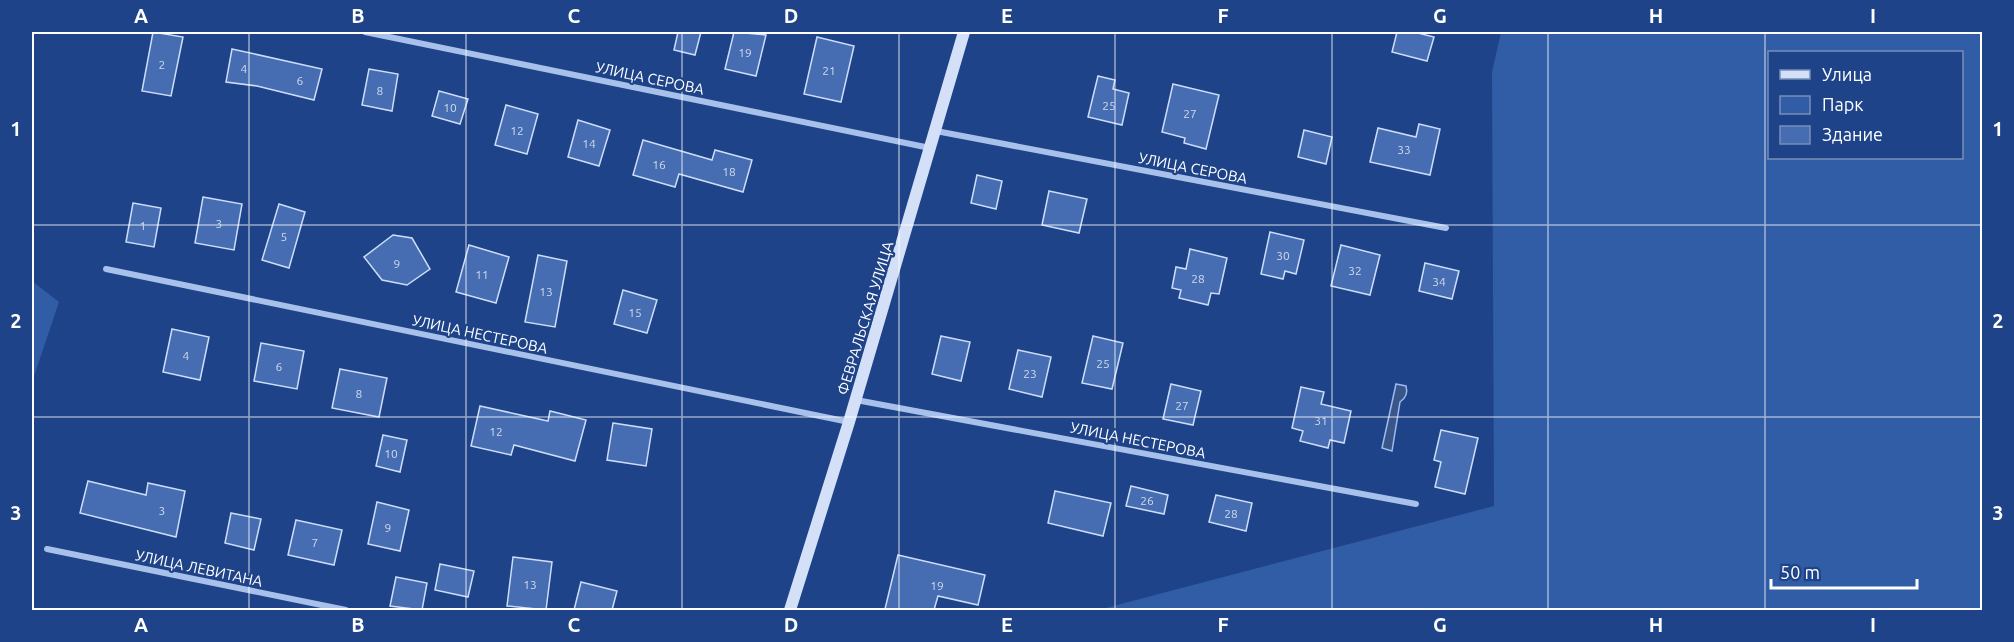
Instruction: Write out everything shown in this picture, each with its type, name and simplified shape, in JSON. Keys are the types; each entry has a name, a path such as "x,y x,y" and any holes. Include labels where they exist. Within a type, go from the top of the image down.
{"main road":[{"name":"ФЕВРАЛЬСКАЯ УЛИЦА","path":"790,610 856,400 964,32"}],"street":[{"name":"УЛИЦА СЕРОВА","path":"365,32 931,148"},
{"name":"УЛИЦА СЕРОВА","path":"936,131 1446,228"},
{"name":"УЛИЦА НЕСТЕРОВА","path":"106,269 849,422"},
{"name":"УЛИЦА НЕСТЕРОВА","path":"856,400 1416,504"},
{"name":"УЛИЦА ЛЕВИТАНА","path":"47,549 346,610"}],"green space":[{"path":"1501,32 1982,32 1982,610 1098,610 1494,506 1492,72"},
{"path":"32,281 59,302 32,382"}],"shaded area":[{"path":"1396,384 1406,386 1407,391 1400,402 1392,451 1382,448"}],"building":[{"path":"153,32 183,37 171,96 142,91"},
{"path":"678,32 701,32 695,55 674,50"},
{"path":"734,32 766,35 756,76 725,69"},
{"path":"1397,32 1414,32 1434,37 1427,61 1392,52"},
{"path":"817,37 854,46 841,102 804,94"},
{"path":"232,49 322,69 314,100 257,86 226,82"},
{"path":"369,69 398,74 392,111 362,105"},
{"path":"1098,76 1115,80 1113,89 1129,93 1122,125 1088,117"},
{"path":"1173,84 1219,95 1206,149 1184,143 1185,138 1162,132"},
{"path":"439,91 468,99 460,124 432,116"},
{"path":"506,105 538,114 527,154 495,145"},
{"path":"578,120 610,130 599,166 568,157"},
{"path":"1419,124 1440,129 1430,175 1370,162 1378,128 1416,137"},
{"path":"1304,130 1332,137 1326,164 1298,157"},
{"path":"643,140 712,160 715,150 752,160 743,192 679,174 675,187 633,175"},
{"path":"977,175 1002,181 996,209 971,203"},
{"path":"1049,191 1087,199 1079,233 1042,225"},
{"path":"203,197 242,204 234,250 195,243"},
{"path":"133,203 161,208 154,247 126,242"},
{"path":"279,204 305,212 289,268 262,260"},
{"path":"1270,232 1304,240 1296,274 1285,271 1283,279 1261,274"},
{"path":"393,235 412,238 430,269 407,285 382,280 364,257"},
{"path":"469,245 509,257 496,303 456,292"},
{"path":"1341,245 1380,255 1370,295 1331,286"},
{"path":"1190,249 1227,258 1219,294 1211,293 1208,305 1179,298 1181,290 1172,288 1176,267 1186,269"},
{"path":"538,255 567,261 555,327 525,322"},
{"path":"1425,263 1459,271 1452,299 1419,291"},
{"path":"623,290 657,300 647,333 614,324"},
{"path":"172,329 209,337 200,380 163,372"},
{"path":"941,336 970,342 961,381 932,374"},
{"path":"1093,336 1123,343 1112,389 1082,383"},
{"path":"261,343 304,351 297,389 254,381"},
{"path":"1018,350 1051,357 1042,397 1009,389"},
{"path":"340,369 387,378 379,417 332,408"},
{"path":"1171,384 1201,391 1193,425 1163,419"},
{"path":"1301,387 1324,392 1321,404 1351,411 1344,443 1330,440 1328,448 1300,441 1303,431 1292,428"},
{"path":"480,406 548,421 550,411 586,420 575,461 514,445 511,455 471,446"},
{"path":"613,423 652,429 646,466 607,460"},
{"path":"1441,430 1478,438 1465,494 1435,487 1441,462 1434,460"},
{"path":"383,435 407,440 400,472 376,466"},
{"path":"88,481 146,495 148,483 185,491 176,537 80,513"},
{"path":"1131,486 1168,495 1164,514 1126,506"},
{"path":"1055,491 1111,503 1103,536 1048,523"},
{"path":"1216,495 1252,503 1246,531 1209,522"},
{"path":"377,502 409,510 400,551 368,544"},
{"path":"231,513 261,519 254,550 225,543"},
{"path":"296,520 342,530 334,565 288,555"},
{"path":"898,555 985,575 978,605 938,596 934,610 885,609"},
{"path":"513,557 552,562 546,610 507,606"},
{"path":"440,564 474,571 468,597 435,590"},
{"path":"396,577 427,583 422,610 390,606"},
{"path":"581,582 617,591 612,610 574,610"}]}
